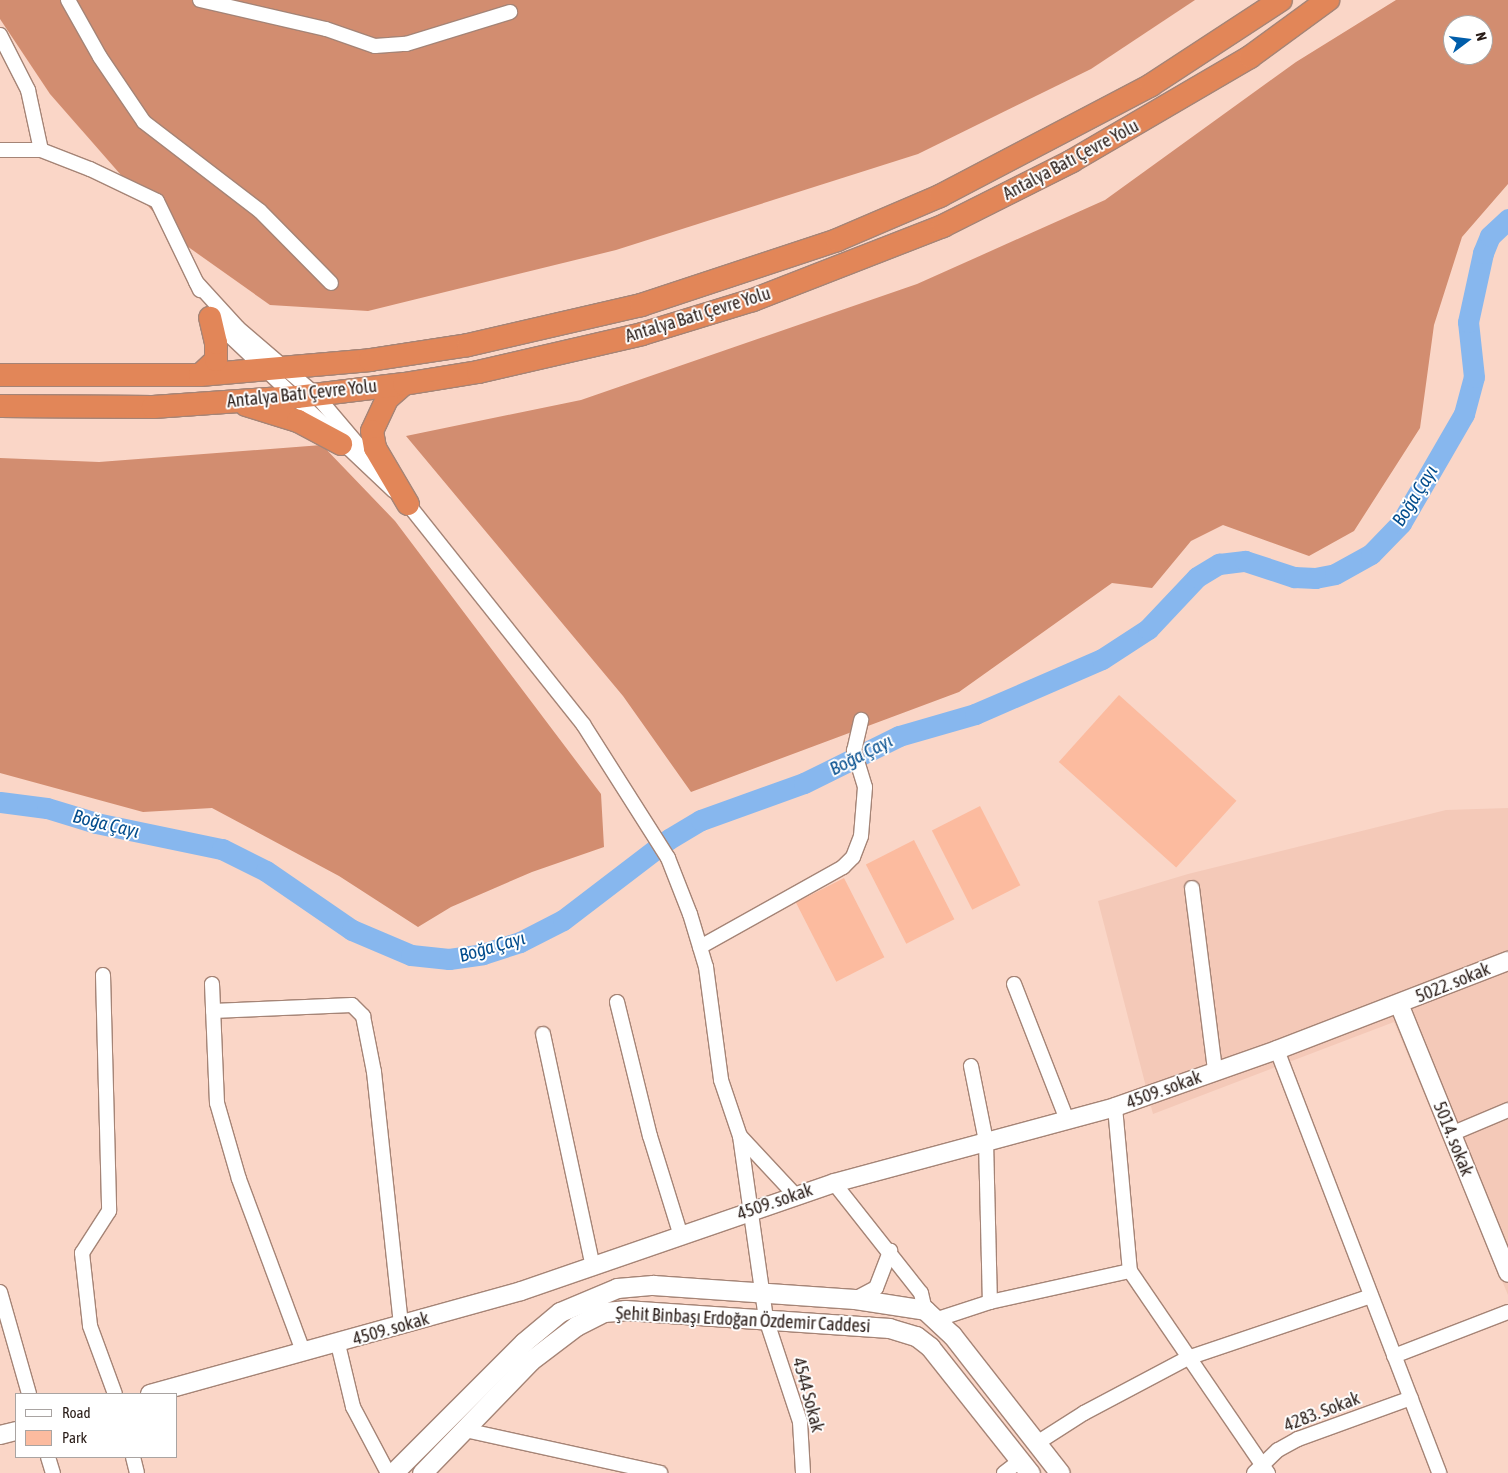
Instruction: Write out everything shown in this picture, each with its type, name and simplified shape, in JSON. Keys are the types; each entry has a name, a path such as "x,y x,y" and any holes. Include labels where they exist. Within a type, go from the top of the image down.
{"highway":[{"name":"Antalya Batı Çevre Yolu","path":"0,375 200,375 276,369 468,345 622,310 745,273 837,240 940,196 1068,131 1150,85 1280,0"},
{"name":"Antalya Batı Çevre Yolu","path":"0,406 62,409 236,402 306,395 404,384 478,372 642,334 753,300 944,226 1072,161 1161,112 1250,57 1328,0"},
{"path":"200,375 216,360 216,343 210,318"},
{"path":"404,384 387,399 372,431 375,448 408,504"},
{"path":"236,402 298,421 341,444"}],"main road":[{"name":"Şehit Binbaşı Erdoğan Özdemir Caddesi","path":"393,1473 524,1342 560,1312 587,1298 617,1288 653,1285 761,1291 855,1299 932,1314"},
{"name":"Şehit Binbaşı Erdoğan Özdemir Caddesi","path":"422,1473 530,1361 576,1326 604,1312 626,1310 889,1328 916,1336 930,1347 1025,1467"},
{"path":"932,1314 1060,1473"}],"street":[{"path":"68,0 100,56 144,122 260,212 331,283"},
{"path":"200,0 326,29 375,46 406,44 510,12"},
{"path":"0,35 28,90 41,150"},
{"path":"0,150 41,150 90,169 157,201 196,282 210,318 276,369 306,395 408,504 583,724 668,858 706,968 721,1080 740,1136 795,1195"},
{"path":"196,282 276,369 306,395 341,444 408,504"},
{"path":"700,947 848,862 861,836 865,787 854,752 861,720"},
{"path":"1192,888 1215,1072"},
{"name":"5022. sokak","path":"1399,1004 1508,961"},
{"path":"103,975 109,1211 82,1252 90,1326 115,1393"},
{"path":"212,984 217,1103 239,1179 303,1351"},
{"path":"1014,984 1067,1120"},
{"path":"617,1002 650,1136 680,1233"},
{"name":"4509. sokak","path":"154,1393 303,1351 338,1344 593,1268 680,1233 834,1182 1115,1107 1277,1050 1399,1004"},
{"name":"5014. sokak","path":"1399,1004 1451,1134 1504,1252 1508,1273"},
{"path":"213,1010 352,1005 363,1016 374,1072 401,1326"},
{"path":"543,1034 593,1268"},
{"path":"1277,1050 1439,1473"},
{"path":"971,1066 986,1141 990,1302"},
{"path":"1115,1107 1130,1271 1261,1470"},
{"path":"1451,1134 1508,1110"},
{"name":"4544 Sokak","path":"740,1136 748,1211 766,1319 800,1422 803,1473"},
{"path":"834,1182 890,1251 921,1293 932,1314 1130,1271"},
{"path":"855,1299 876,1288 890,1251"},
{"path":"0,1292 29,1393"},
{"path":"1037,1443 1084,1413 1188,1358 1371,1296"},
{"path":"1394,1356 1508,1312"},
{"path":"338,1344 353,1407 388,1473"},
{"name":"4283. Sokak","path":"1261,1470 1298,1439 1411,1398"},
{"path":"465,1430 660,1473"},
{"path":"0,1435 15,1431"},
{"path":"48,1458 53,1473"},
{"path":"133,1458 137,1473"},
{"path":"1004,1473 1025,1467"}],"shaded area":[{"path":"0,0 1195,0 1091,69 918,154 616,250 368,311 270,305 177,239 50,94 0,19"},
{"path":"1396,0 1508,0 1508,184 1462,237 1434,325 1420,428 1354,531 1309,556 1223,525 1191,541 1152,588 1112,583 959,692 691,792 623,696 406,436 581,400 917,284 1105,200 1296,62"},
{"path":"322,445 395,521 601,794 604,847 532,872 451,907 418,927 339,876 212,808 143,812 0,773 0,458 99,462"},
{"path":"1508,808 1508,1295 1394,1022 1153,1114 1098,901 1188,874 1446,810"}],"green space":[{"path":"1119,695 1236,801 1176,868 1059,762"},
{"path":"980,806 1020,885 972,910 932,831"},
{"path":"914,840 954,919 906,944 866,865"},
{"path":"844,878 884,957 836,982 796,903"}],"waterway":[{"name":"Boğa Çayı","path":"0,802 47,808 96,823 222,849 266,871 352,930 411,955 449,959 483,954 520,942 563,920 669,839 701,820 804,783 899,736 975,714 1102,659 1148,629 1197,577 1219,564 1245,561 1294,577 1315,578 1335,574 1371,554 1401,523 1464,414 1474,377 1468,322 1483,253 1490,236 1508,219"}]}
